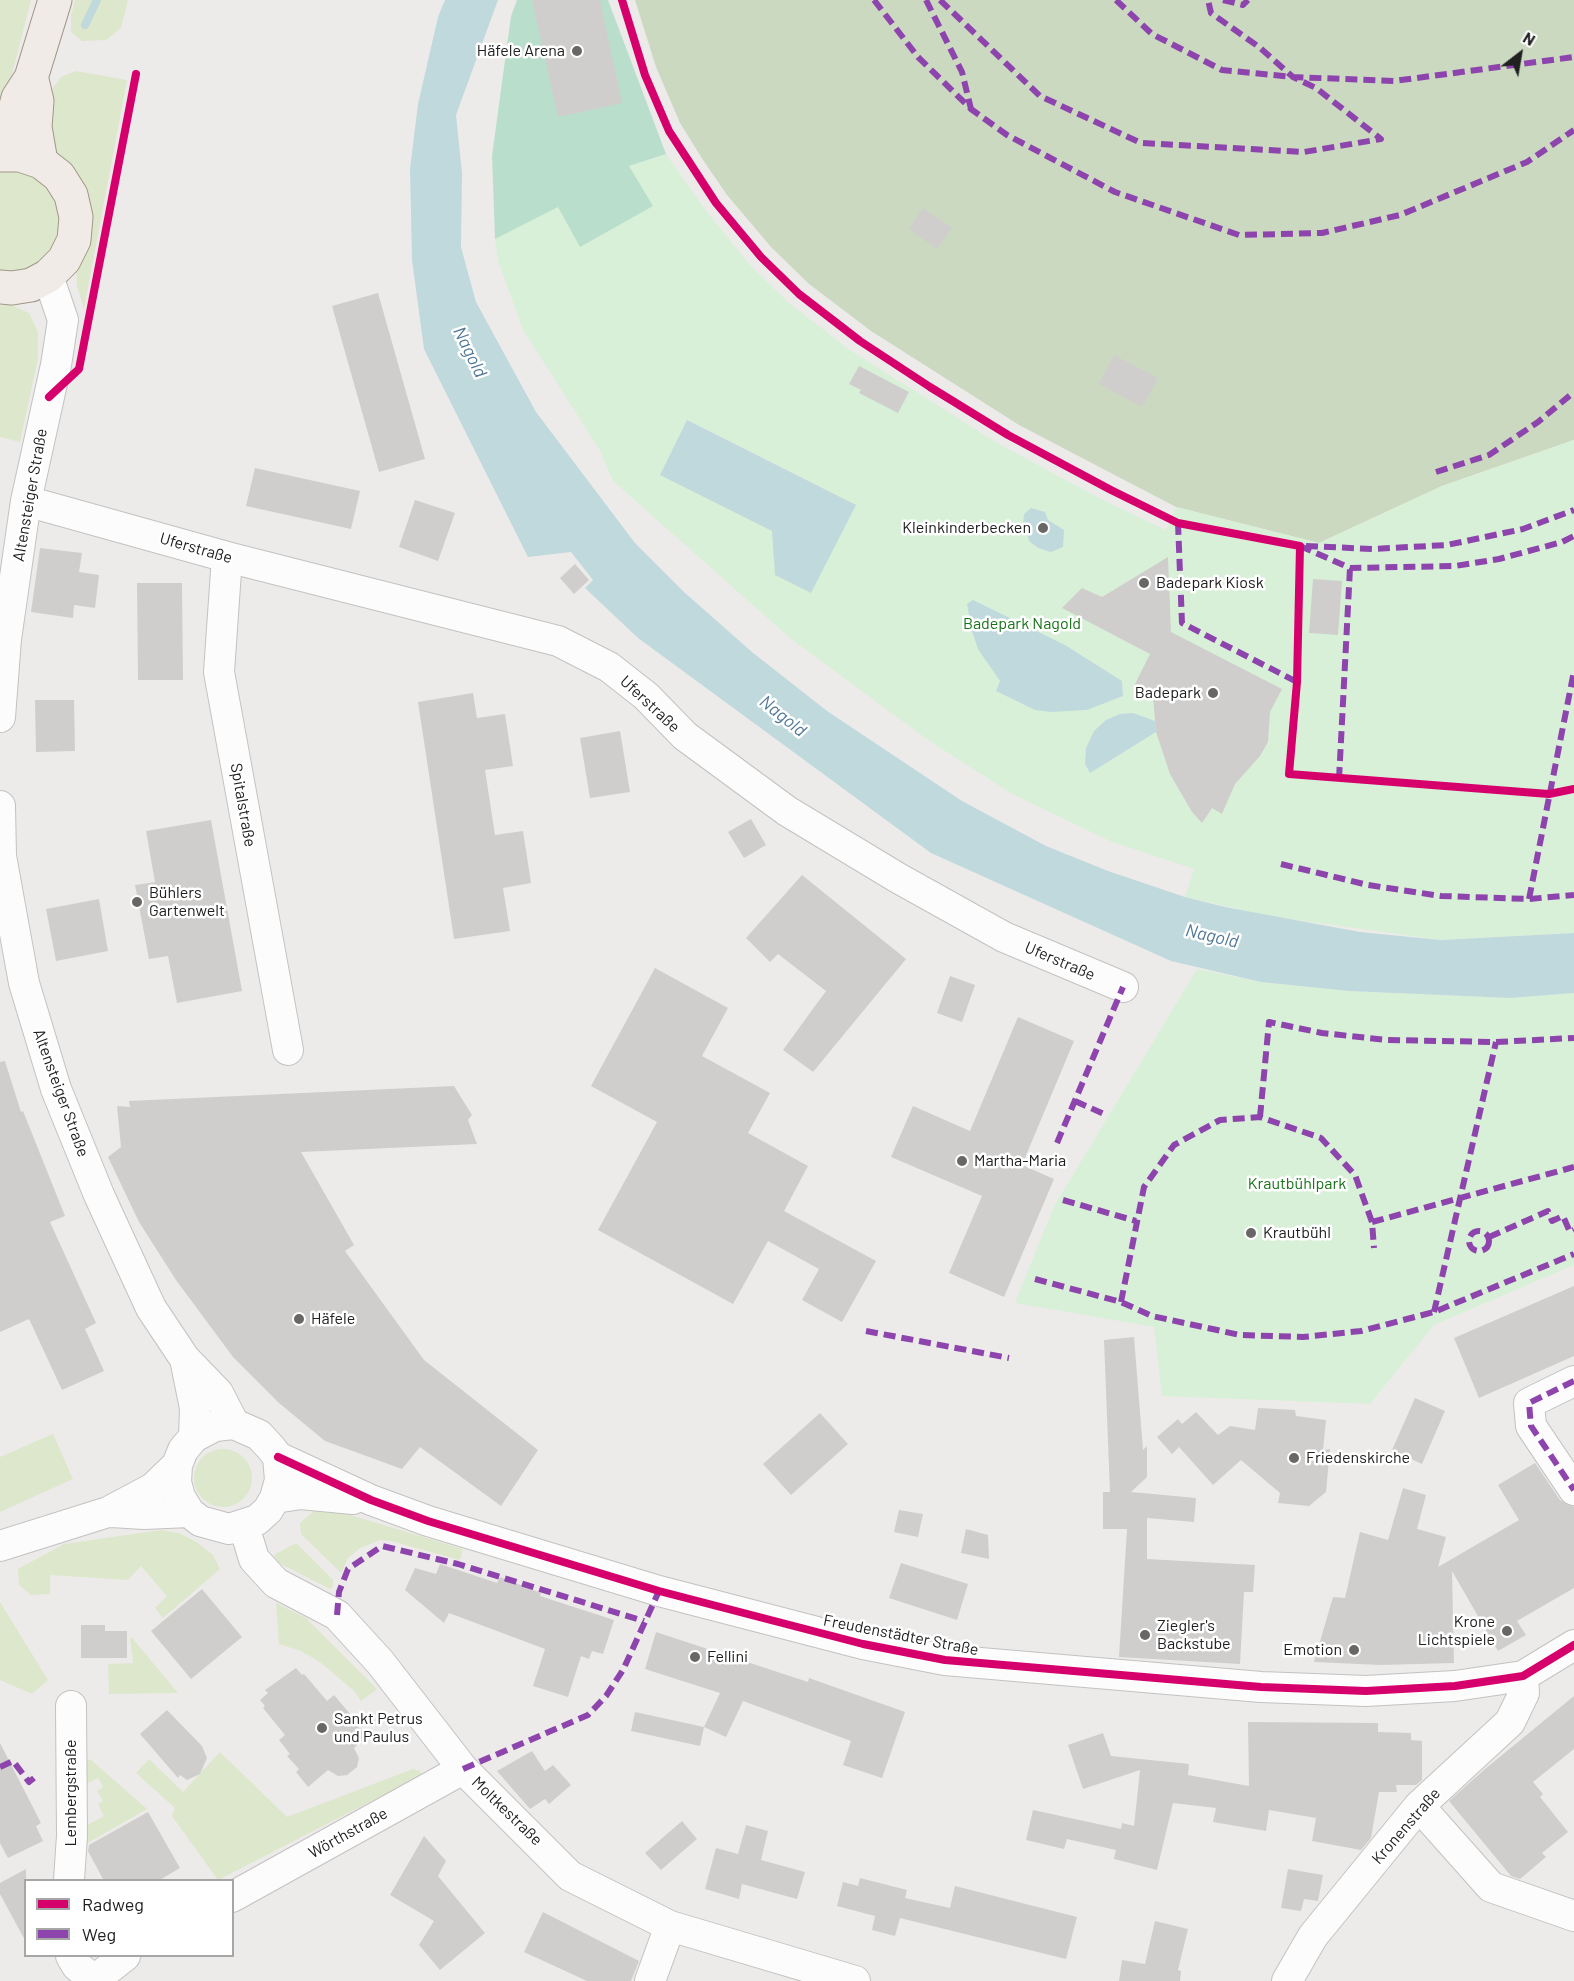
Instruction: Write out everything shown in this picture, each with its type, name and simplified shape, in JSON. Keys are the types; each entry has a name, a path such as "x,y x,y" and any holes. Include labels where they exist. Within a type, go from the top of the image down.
{"main road":[{"path":"0,149 9,132 18,98 31,78 51,4"},
{"path":"31,78 37,101 35,127 41,162"},
{"path":"0,155 20,155 41,162 59,176 71,195 76,217 74,240 64,260 48,276 31,285 0,287"}],"street":[{"name":"Altensteiger Straße","path":"0,717 6,639 26,501 56,365 63,320 48,276"},
{"name":"Uferstraße","path":"26,501 227,557 558,641 609,667 646,696 684,736 787,811 898,879 1004,938 1123,987"},
{"name":"Spitalstraße","path":"227,557 219,672 288,1050"},
{"name":"Altensteiger Straße","path":"0,806 2,856 24,983 56,1089 99,1195 151,1308 185,1359 218,1393 234,1424"},
{"name":"Altensteiger Straße","path":"185,1359 195,1408 194,1437"},
{"path":"1574,1381 1529,1403 1531,1426 1574,1490"},
{"path":"234,1424 259,1435 278,1457 280,1480 276,1498 257,1520 229,1529 214,1527 189,1512 180,1497 176,1482 177,1465 183,1450 194,1437 215,1426 234,1424"},
{"name":"Freudenstädter Straße","path":"278,1457 371,1500 428,1521 640,1585 863,1644 945,1660 1261,1687 1366,1691 1455,1686 1523,1676 1574,1645"},
{"path":"0,1546 108,1512 153,1488 177,1465"},
{"name":"Freudenstädter Straße","path":"276,1498 301,1494 371,1500"},
{"path":"108,1512 144,1514 189,1512"},
{"name":"Moltkestraße","path":"244,1526 254,1559 276,1583 337,1615 380,1662 463,1769 570,1876 670,1926 855,1981"},
{"name":"Kronenstraße","path":"1287,1981 1313,1936 1419,1806 1510,1722 1524,1693 1523,1676"},
{"name":"Lembergstraße","path":"69,1879 72,1836 71,1706"},
{"name":"Wörthstraße","path":"234,1896 463,1769"},
{"path":"1419,1806 1491,1887 1574,1916"},
{"path":"650,1981 670,1926"},
{"path":"72,1957 77,1966 106,1966"}],"green space":[{"path":"0,0 31,0 0,122"},
{"path":"75,0 128,0 121,28 106,40 82,41 71,32 71,16"},
{"path":"517,0 608,0 666,154 629,166 653,206 580,247 558,207 495,239 492,156 511,16"},
{"path":"635,0 1574,0 1574,440 1442,486 1319,543 1176,507 1019,425 871,331 809,284 771,247 727,195 680,123 656,67"},
{"path":"76,71 127,80 84,309 77,286 76,262 50,147 47,96 61,77"},
{"name":"Badepark Nagold","path":"666,154 707,212 751,266 789,303 850,350 999,444 1101,499 1166,530 1176,507 1319,543 1442,486 1574,440 1574,933 1441,940 1268,916 1185,897 1194,869 1112,842 1012,794 928,740 791,639 613,481 599,449 523,330 498,261 495,239 629,166"},
{"path":"16,169 36,176 51,190 60,208 62,229 55,248 41,264 23,273 0,273 0,170"},
{"path":"7,303 29,313 38,332 38,358 20,442 0,437 0,306"},
{"name":"Krautbühlpark","path":"1197,969 1261,982 1349,991 1510,998 1574,993 1574,1265 1434,1325 1370,1404 1162,1396 1154,1327 1015,1303 1054,1206"},
{"path":"53,1434 73,1479 0,1512 0,1457"},
{"path":"223,1449 234,1451 247,1462 252,1478 250,1489 239,1502 223,1507 212,1505 199,1494 194,1478 196,1467 207,1454"},
{"path":"315,1510 337,1511 463,1549 460,1560 380,1540 360,1548 348,1558 341,1573 301,1534 300,1523"},
{"path":"161,1530 179,1533 198,1543 213,1555 220,1569 163,1618 155,1608 167,1596 141,1566 128,1580 50,1575 50,1594 31,1595 19,1585 18,1569 64,1544"},
{"path":"296,1543 333,1580 333,1587 330,1589 279,1563 274,1555"},
{"path":"0,1602 48,1680 32,1694 0,1680"},
{"path":"276,1603 306,1618 377,1689 361,1701 355,1692 320,1662 301,1651 279,1644"},
{"path":"130,1638 178,1693 109,1694 108,1664 133,1663"},
{"path":"220,1752 287,1817 413,1769 420,1771 423,1777 405,1796 389,1792 220,1879 217,1879 172,1816 175,1808 136,1773 149,1759 183,1792"},
{"path":"90,1759 147,1809 84,1845 82,1828 104,1816 98,1804 103,1801 97,1791 103,1787 98,1778 81,1787 80,1767"}],"water":[{"name":"Nagold","path":"445,0 498,0 456,115 462,173 461,247 476,302 536,412 635,543 684,592 752,652 827,711 962,801 1046,846 1108,871 1185,897 1225,907 1360,932 1441,940 1574,933 1574,993 1510,998 1349,991 1261,982 1171,961 931,853 638,638 585,588 593,580 571,552 528,557 424,349 412,260 410,169 418,104 438,17"},
{"path":"687,420 856,505 811,593 775,575 772,531 660,475"},
{"name":"Kleinkinderbecken","path":"1031,508 1045,512 1048,520 1064,530 1063,547 1051,552 1038,548 1030,542 1023,525 1024,514"},
{"path":"973,600 1065,645 1122,681 1123,696 1087,710 1051,712 1035,710 996,691 1000,681 978,649 972,631 967,604"},
{"path":"1133,713 1155,721 1156,732 1090,773 1085,764 1086,748 1094,731 1106,720 1120,714"}],"building":[{"name":"Häfele Arena","path":"532,0 600,0 622,103 558,117"},
{"path":"923,208 952,228 937,249 909,229"},
{"path":"378,293 425,459 379,472 332,306"},
{"path":"1114,355 1158,378 1142,407 1099,384"},
{"path":"859,366 909,392 898,413 859,393 861,390 849,384"},
{"path":"255,468 360,491 351,529 246,506"},
{"path":"415,500 455,513 438,561 399,547"},
{"path":"40,548 82,553 79,572 99,575 95,608 74,605 73,618 31,612"},
{"name":"Badepark","path":"1168,557 1171,632 1282,689 1270,712 1268,742 1260,756 1235,784 1222,814 1212,808 1202,823 1192,812 1170,774 1156,732 1153,696 1134,686 1150,654 1062,608 1082,588 1102,597"},
{"path":"575,564 589,580 574,594 560,578"},
{"path":"1313,579 1342,581 1338,635 1309,633"},
{"path":"137,583 182,583 183,680 138,680"},
{"path":"473,693 477,718 505,714 513,766 485,770 495,835 523,831 531,883 503,888 510,931 454,939 418,702"},
{"path":"35,700 74,700 75,751 36,752"},
{"path":"620,731 630,792 590,798 580,738"},
{"path":"751,819 766,845 744,858 728,832"},
{"path":"211,820 242,991 177,1003 168,956 149,959 135,885 155,882 146,831"},
{"path":"802,875 906,959 813,1072 783,1050 826,991 778,954 770,962 746,938"},
{"path":"99,899 108,951 56,961 46,909"},
{"path":"655,968 728,1008 702,1056 770,1093 748,1133 808,1166 784,1211 876,1261 842,1322 802,1300 819,1269 768,1241 733,1304 598,1230 657,1122 591,1086"},
{"path":"950,976 975,985 962,1022 937,1013"},
{"name":"Martha-Maria","path":"1018,1017 1074,1041 1022,1165 1054,1179 1004,1297 949,1273 982,1196 891,1157 913,1106 970,1131"},
{"path":"5,1061 21,1112 23,1111 65,1216 50,1222 96,1323 85,1329 104,1371 62,1390 29,1319 0,1332 0,1062"},
{"name":"Häfele","path":"454,1086 472,1115 468,1120 477,1144 301,1152 354,1245 345,1251 424,1360 538,1450 501,1506 420,1447 402,1469 325,1441 279,1403 233,1357 176,1280 139,1222 108,1157 121,1147 117,1106 130,1107 129,1101"},
{"path":"1574,1286 1574,1356 1479,1398 1454,1338"},
{"path":"1134,1337 1143,1450 1147,1446 1147,1477 1131,1492 1196,1498 1194,1522 1147,1518 1147,1559 1255,1565 1253,1592 1244,1592 1240,1664 1119,1657 1127,1529 1103,1529 1103,1492 1110,1492 1104,1340"},
{"path":"1415,1398 1445,1411 1422,1464 1392,1450"},
{"name":"Friedenskirche","path":"1258,1408 1295,1410 1296,1416 1326,1420 1323,1450 1330,1449 1326,1492 1309,1506 1278,1503 1280,1493 1241,1460 1213,1485 1179,1447 1172,1454 1157,1437 1178,1419 1182,1424 1196,1412 1218,1435 1230,1426 1255,1430"},
{"path":"820,1413 848,1444 791,1495 763,1464"},
{"path":"1535,1463 1560,1500 1574,1507 1574,1588 1517,1621 1526,1635 1498,1651 1452,1571 1454,1663 1381,1665 1314,1662 1333,1597 1345,1598 1360,1532 1388,1540 1403,1488 1426,1495 1417,1529 1446,1537 1438,1567 1519,1520 1498,1485"},
{"path":"899,1510 923,1514 918,1537 894,1532"},
{"path":"966,1529 988,1535 989,1559 961,1553"},
{"path":"901,1563 968,1584 957,1620 889,1598"},
{"path":"440,1564 497,1583 500,1577 541,1593 540,1596 614,1620 603,1654 592,1651 589,1659 581,1656 568,1697 533,1686 545,1649 449,1613 444,1623 405,1590 415,1568 436,1574"},
{"path":"202,1589 242,1637 191,1679 151,1631"},
{"path":"81,1625 105,1625 105,1631 127,1631 127,1658 81,1658"},
{"path":"656,1632 808,1682 809,1678 905,1712 882,1778 843,1765 851,1741 743,1701 726,1737 704,1727 720,1693 645,1669"},
{"name":"Sankt Petrus und Paulus","path":"296,1668 327,1701 334,1695 366,1736 354,1748 359,1758 357,1767 347,1775 338,1776 328,1770 308,1787 296,1772 299,1769 287,1756 290,1754 279,1740 285,1735 263,1708 265,1706 260,1700 268,1693 265,1690"},
{"path":"1574,1696 1574,1749 1533,1782 1543,1794 1540,1797 1568,1832 1542,1853 1546,1857 1520,1879 1511,1876 1449,1801"},
{"path":"167,1710 202,1746 207,1758 200,1774 187,1780 180,1775 178,1778 140,1734"},
{"path":"635,1712 704,1727 700,1746 631,1731"},
{"path":"1248,1722 1378,1723 1378,1732 1411,1733 1411,1740 1422,1741 1422,1780 1416,1785 1396,1785 1397,1792 1379,1792 1371,1838 1361,1850 1312,1841 1316,1818 1269,1810 1266,1831 1213,1822 1216,1808 1173,1803 1157,1870 1114,1859 1116,1850 1067,1839 1064,1849 1026,1840 1033,1810 1121,1829 1122,1823 1134,1826 1140,1770 1083,1789 1068,1745 1103,1733 1111,1756 1189,1764 1188,1775 1249,1786"},
{"path":"0,1743 41,1823 36,1826 43,1841 8,1858 0,1843"},
{"path":"532,1751 545,1771 553,1765 571,1785 549,1804 545,1799 530,1809 497,1771"},
{"path":"148,1812 180,1868 161,1879 103,1879 88,1851 89,1845"},
{"path":"682,1821 697,1839 661,1870 645,1853"},
{"path":"746,1825 768,1831 761,1860 805,1872 797,1899 742,1884 739,1899 705,1889 716,1848 738,1854"},
{"path":"424,1836 446,1861 438,1876 485,1933 440,1970 419,1945 434,1921 390,1895"},
{"path":"26,1869 24,1938 0,1894 0,1883"},
{"path":"1288,1869 1323,1875 1318,1901 1304,1899 1301,1911 1281,1908"},
{"path":"860,1878 907,1890 905,1898 950,1908 955,1886 1077,1917 1066,1959 900,1918 895,1936 872,1930 875,1916 837,1906 843,1882 858,1886"},
{"path":"543,1912 639,1961 631,1981 587,1981 524,1952"},
{"path":"1155,1921 1188,1929 1178,1970 1181,1971 1180,1981 1119,1981 1122,1960 1145,1964"}],"waterway":[{"path":"85,25 97,0"}],"marked path":[{"path":"874,0 918,57 971,109 1007,135 1115,192 1239,235 1322,233 1400,215 1527,162 1574,130"},
{"path":"926,0 962,72 971,109"},
{"path":"940,0 1040,96 1141,143 1304,152 1381,139 1316,88 1293,77 1259,47 1211,13 1208,0"},
{"path":"1116,0 1152,34 1222,70 1293,77 1394,81 1574,57"},
{"path":"1223,0 1243,5 1248,0"},
{"path":"1436,472 1489,455 1538,422 1574,392"},
{"path":"1306,546 1373,549 1447,545 1523,529 1574,510"},
{"path":"1178,523 1182,623 1297,682"},
{"path":"1300,546 1350,568 1455,566 1499,559 1562,542 1574,536"},
{"path":"1339,779 1350,568"},
{"path":"1529,899 1574,671"},
{"path":"1281,864 1368,885 1441,896 1529,899 1574,895"},
{"path":"1057,1143 1123,987"},
{"path":"1260,1117 1269,1022 1322,1033 1387,1040 1496,1042 1574,1038"},
{"path":"1434,1312 1496,1042"},
{"path":"1075,1101 1104,1114"},
{"path":"1121,1302 1144,1187 1174,1145 1220,1120 1260,1117 1321,1138 1355,1175 1372,1222 1374,1248"},
{"path":"1372,1222 1574,1167"},
{"path":"1063,1200 1136,1221"},
{"path":"1489,1237 1548,1211 1552,1221 1563,1216 1570,1232 1574,1230"},
{"path":"1479,1231 1486,1234 1489,1241 1486,1248 1479,1251 1472,1248 1469,1241 1472,1234 1479,1231"},
{"path":"1035,1279 1121,1302 1152,1316 1240,1335 1303,1337 1361,1331 1434,1312 1574,1254"},
{"path":"866,1331 1009,1358"},
{"path":"1574,1381 1529,1403 1531,1426 1574,1490"},
{"path":"337,1615 339,1592 348,1569 382,1546 458,1564 644,1621"},
{"path":"463,1769 588,1715 606,1696 623,1670 659,1591"},
{"path":"0,1767 13,1761 29,1782 34,1778"}],"cycle path":[{"path":"622,0 645,75 669,131 716,203 761,257 799,294 860,341 930,387 1008,435 1111,490 1178,523 1300,546 1297,682 1289,774 1549,794 1574,789"},
{"path":"49,397 79,369 136,74"},
{"path":"278,1457 371,1500 428,1521 659,1591 863,1644 945,1660 1261,1687 1366,1691 1455,1686 1523,1676 1574,1645"}],"place":[{"name":"Häfele Arena","path":"577,51"},
{"name":"Kleinkinderbecken","path":"1043,528"},
{"name":"Badepark Kiosk","path":"1144,583"},
{"name":"Badepark","path":"1213,693"},
{"name":"Bühlers Gartenwelt","path":"137,902"},
{"name":"Martha-Maria","path":"962,1161"},
{"name":"Krautbühl","path":"1251,1233"},
{"name":"Häfele","path":"299,1319"},
{"name":"Friedenskirche","path":"1294,1458"},
{"name":"Krone Lichtspiele","path":"1507,1631"},
{"name":"Ziegler's Backstube","path":"1145,1635"},
{"name":"Emotion","path":"1354,1650"},
{"name":"Fellini","path":"695,1657"},
{"name":"Sankt Petrus und Paulus","path":"322,1728"}]}
